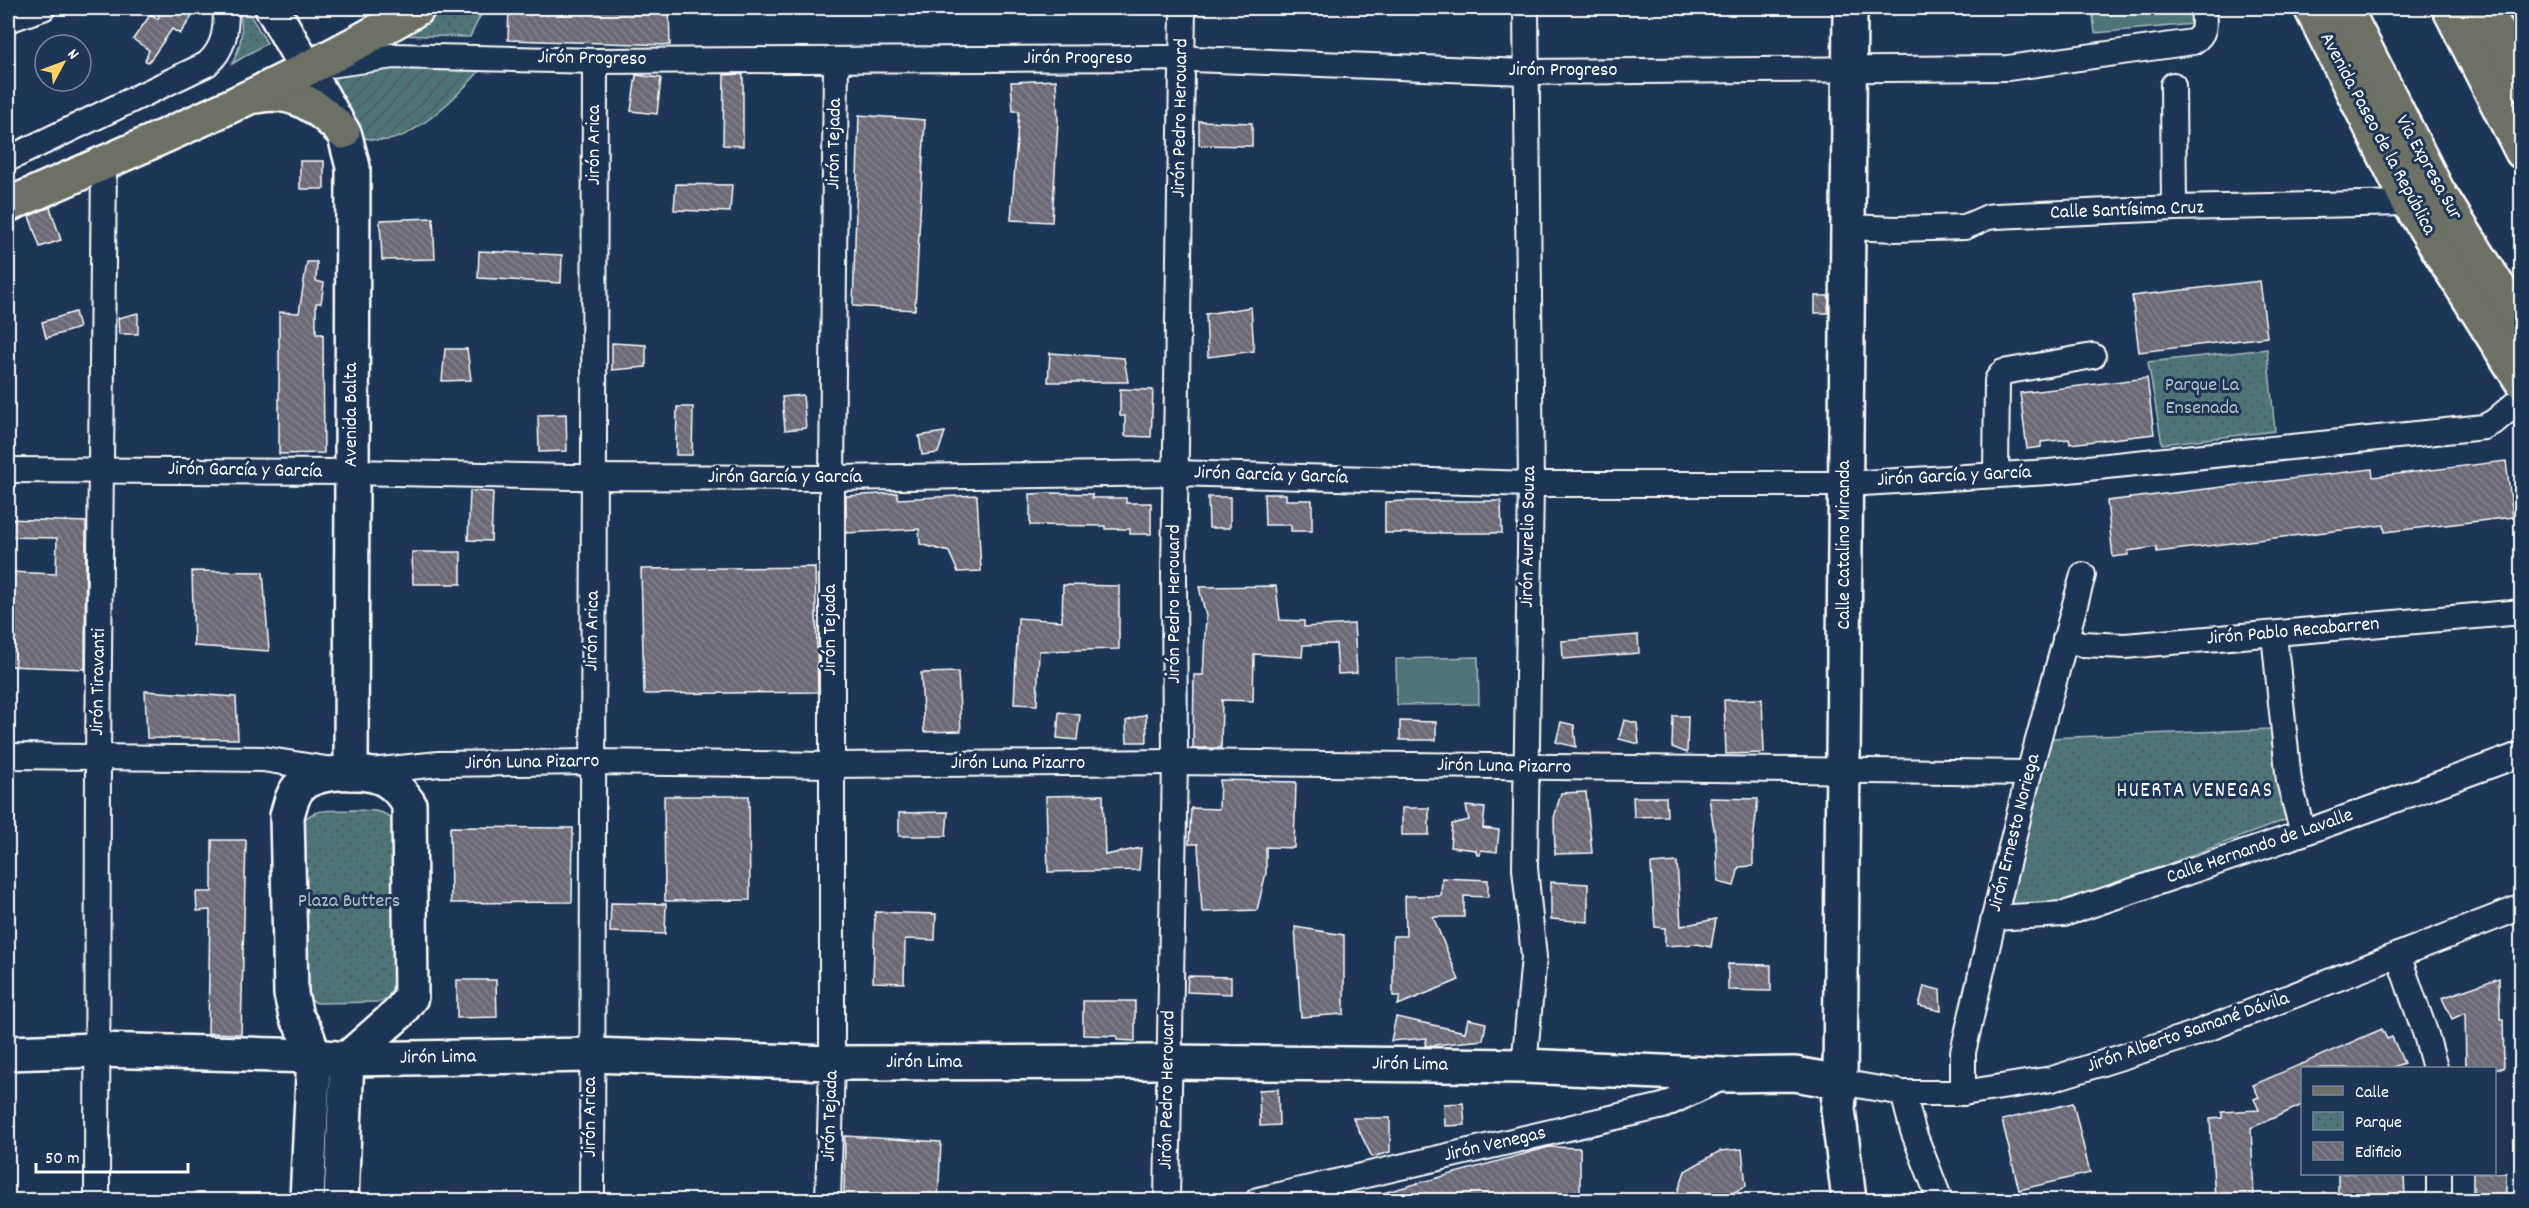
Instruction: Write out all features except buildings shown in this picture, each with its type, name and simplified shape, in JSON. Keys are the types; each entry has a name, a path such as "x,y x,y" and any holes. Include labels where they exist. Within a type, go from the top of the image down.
{"main road":[{"path":"8,205 104,164 307,70 418,8"},
{"name":"Avenida Paseo de la República","path":"2311,8 2409,203 2522,382"},
{"name":"Via Expresa Sur","path":"2345,8 2437,190 2522,324"},
{"path":"2449,8 2522,152"},
{"path":"2486,8 2522,82"},
{"path":"227,106 264,95 286,94 316,107 343,132"}],"street":[{"path":"8,20 43,8"},
{"path":"8,159 207,64 220,49 224,38 226,8"},
{"name":"Avenida Balta","path":"272,8 343,132 353,167 351,773"},
{"name":"Jirón Pedro Herouard","path":"1167,1200 1175,762 1174,572 1183,8"},
{"name":"Jirón Aurelio Souza","path":"1524,1066 1534,957 1525,868 1531,484 1526,8"},
{"name":"Calle Catalino Miranda","path":"1849,1200 1838,1109 1850,8"},
{"name":"Jirón Progreso","path":"307,70 340,62 393,56 595,61 1182,58 1525,72 2008,68 2193,42 2201,37 2204,30 2203,8"},
{"name":"Jirón Tejada","path":"828,1200 832,1063 832,478 836,60"},
{"name":"Jirón Arica","path":"592,1200 595,61"},
{"path":"2173,85 2174,208"},
{"name":"Jirón Tiravanti","path":"96,1200 104,164"},
{"name":"Calle Santísima Cruz","path":"1848,227 1896,229 1965,227 1988,217 2174,208 2409,203"},
{"path":"1996,475 1997,380 2003,372 2093,356"},
{"name":"Jirón García y García","path":"8,470 102,469 595,477 832,478 1176,473 1531,484 1846,484 2067,470 2484,427 2495,421 2522,398"},
{"name":"Jirón Ernesto Noriega","path":"1963,1093 1963,1052 1994,918 2029,773 2083,575"},
{"name":"Jirón Pablo Recabarren","path":"2065,639 2082,644 2125,646 2522,612"},
{"path":"2274,634 2289,781 2303,833"},
{"name":"Calle Hernando de Lavalle","path":"1994,918 2064,914 2303,833 2522,754"},
{"name":"Jirón Luna Pizarro","path":"8,756 263,759 351,773 439,764 592,762 831,765 1175,762 2029,773"},
{"path":"307,1200 314,1056 306,1033 296,1016 291,994 287,816 294,794 301,785 313,777 351,773 384,779 399,790 409,804 410,1058"},
{"name":"Jirón Alberto Samané Dávila","path":"1840,1082 1903,1093 1963,1093 2052,1079 2194,1034 2522,907"},
{"path":"2398,955 2435,1067"},
{"path":"341,1200 346,1059 398,1014 411,997"},
{"name":"Jirón Lima","path":"8,1053 97,1050 314,1056 346,1059 591,1055 832,1063 1168,1062 1524,1066 1728,1075 1795,1074 1840,1082"},
{"name":"Jirón Venegas","path":"1258,1200 1664,1106 1728,1075"},
{"path":"1903,1093 1913,1131 1940,1200"},
{"path":"2439,1175 2439,1200"}],"green space":[{"path":"239,8 246,8 267,43 232,64 241,36"},
{"path":"444,8 484,8 470,37 396,35"},
{"path":"2092,8 2191,8 2193,24 2095,33"},
{"path":"389,66 484,66 440,110 412,131 387,140 364,138 329,71"},
{"name":"Parque La Ensenada","path":"2267,349 2275,431 2162,444 2148,362"},
{"path":"1478,657 1479,704 1397,705 1396,659"},
{"path":"2272,729 2288,819 2051,908 2011,905 2048,738"},
{"name":"Plaza Butters","path":"321,811 380,812 393,820 394,984 388,998 380,1002 317,1003 310,1000 305,987 304,820"}],"district":[{"name":"HUERTA VENEGAS","path":"2195,792"}]}
